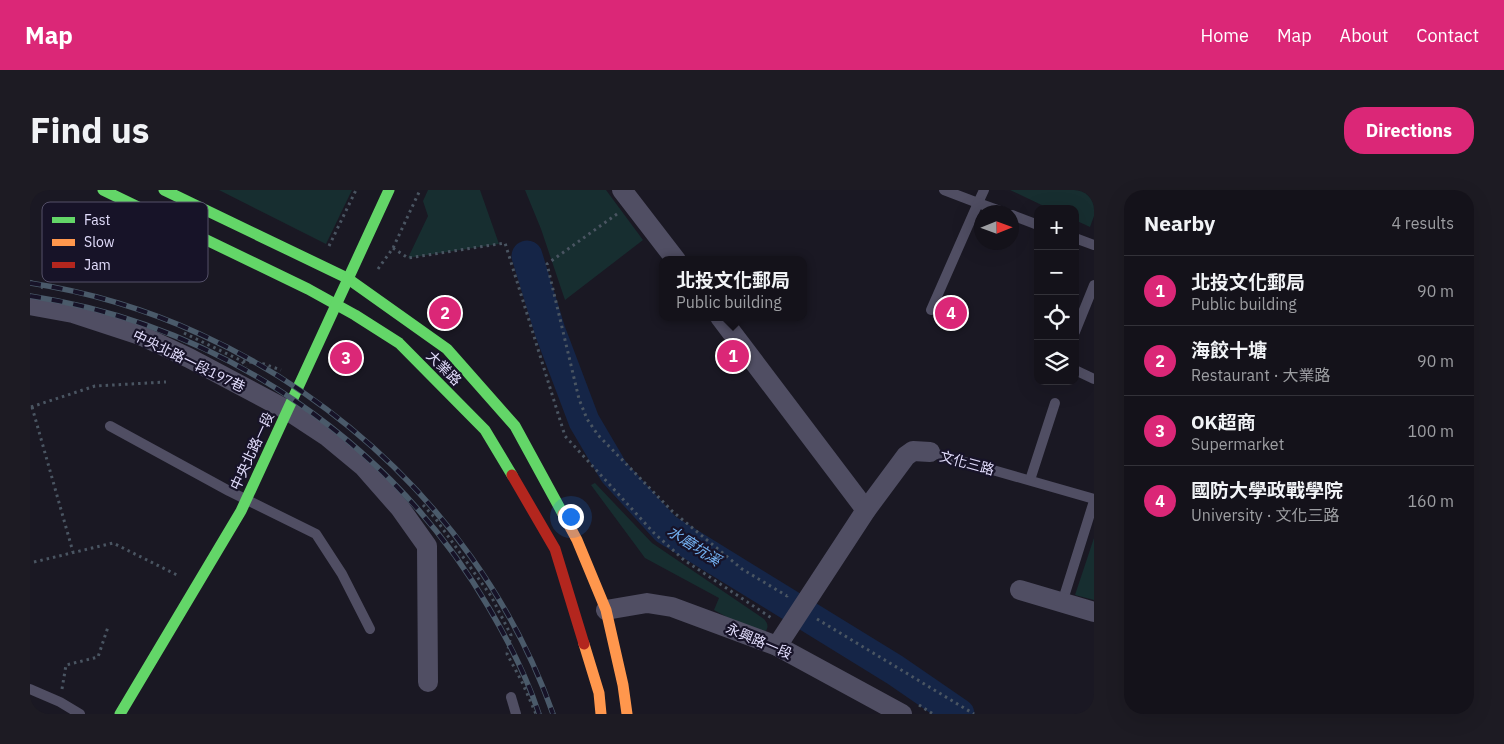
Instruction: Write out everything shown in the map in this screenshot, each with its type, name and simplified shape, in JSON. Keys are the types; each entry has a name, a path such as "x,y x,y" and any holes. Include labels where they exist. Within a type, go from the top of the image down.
{"main road":[{"name":"大業路","path":"103,190 128,202"},
{"name":"中央北路一段","path":"120,714 241,511 389,190"},
{"name":"大業路","path":"168,191 191,202"},
{"name":"大業路","path":"208,210 347,278 447,349 515,426 577,540 606,610 623,685 627,714"},
{"name":"大業路","path":"208,240 300,284 399,343 485,430 555,549 599,693 601,714"}],"street":[{"path":"617,198 672,256"},
{"name":"中央北路一段197巷","path":"30,305 73,313 140,335 189,358 287,410 328,437 363,466 400,508 427,546 428,682"},
{"path":"723,321 866,510"},
{"name":"文化三路","path":"780,642 809,606 866,510 906,456 913,451 930,452"},
{"path":"1020,590 1094,612"},
{"name":"永興路一段","path":"606,610 648,603 672,607 780,642 902,714"}],"lane":[{"path":"944,190 984,205"},
{"path":"931,310 984,190"},
{"path":"1019,218 1034,224"},
{"path":"1079,239 1094,245"},
{"path":"1079,322 1094,285"},
{"path":"1079,372 1094,379"},
{"path":"1030,480 1055,403"},
{"path":"110,426 229,491 316,534 342,574 370,629"},
{"name":"文化三路","path":"930,452 1094,500"},
{"path":"1062,603 1094,500"},
{"path":"30,689 60,702 80,714"},
{"path":"511,697 516,714"}],"path":[{"path":"328,249 356,190"},
{"path":"377,272 393,248 420,190"},
{"path":"617,198 618,213 547,264 579,399 587,419 598,435 672,511 742,569 788,596 797,585 809,606 974,714"},
{"path":"393,248 408,258 505,243 565,436 654,533 684,560 773,619"},
{"path":"242,361 264,364 281,370"},
{"path":"73,552 31,407 95,386 166,382"},
{"path":"34,562 114,543 198,586"},
{"path":"60,702 66,666 98,658 108,627"}],"green space":[{"path":"219,190 352,190 326,244"},
{"path":"428,190 480,190 499,244 408,258 428,216 423,201"},
{"path":"525,190 606,190 643,240 565,300 541,229"},
{"path":"1010,190 1094,190 1094,216 1090,227 1079,222 1079,205 1042,205"},
{"path":"595,483 652,543 764,619 768,626 765,632 756,633 714,610 719,598 645,558 591,485"},
{"path":"1094,538 1094,600 1075,595"}],"waterway":[{"name":"水磨坑溪","path":"527,256 550,331 584,421 614,472 666,529 895,670 959,714"}],"railway":[{"path":"30,283 117,303 200,334 278,376 350,428 415,488 471,557 517,632 553,714"},
{"path":"30,296 101,311 169,334 234,364 295,401 352,444 403,493 449,548 504,634 523,673 539,714"}],"traffic: fast":[{"path":"103,190 128,202"},
{"path":"164,190 189,202"},
{"path":"120,714 241,511 389,190"},
{"path":"208,211 347,278 447,349 515,426 563,514"},
{"path":"208,241 308,289 355,315 399,343 485,430 512,475"}],"traffic: slow":[{"path":"563,514 577,540 606,610 623,685 627,714"},
{"path":"584,644 599,693 601,714"}],"traffic: jam":[{"path":"512,475 555,549 584,644"}],"place":[{"name":"海餃十塘","path":"445,313"},
{"name":"國防大學政戰學院","path":"951,313"},
{"name":"北投文化郵局","path":"733,356"},
{"name":"OK超商","path":"346,358"}]}
